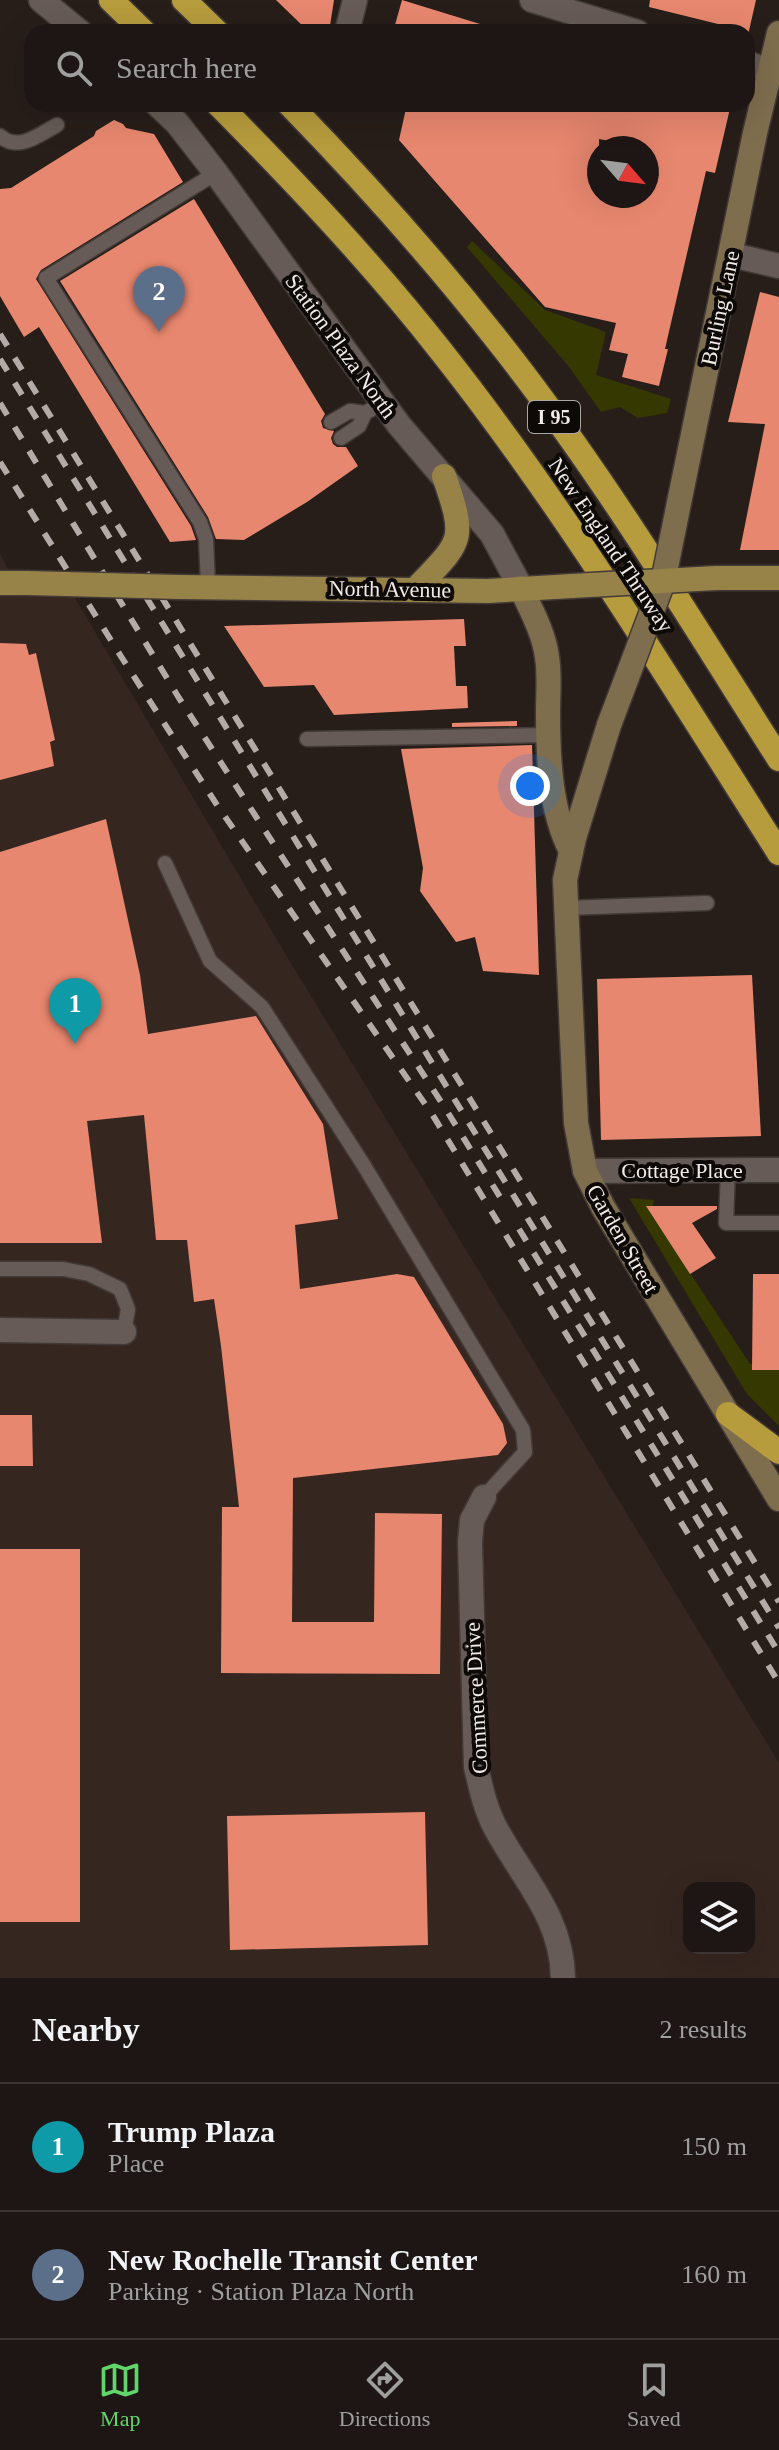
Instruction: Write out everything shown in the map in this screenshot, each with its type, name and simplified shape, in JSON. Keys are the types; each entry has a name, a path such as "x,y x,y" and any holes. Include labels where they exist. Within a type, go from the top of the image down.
{"highway":[{"path":"111,0 136,24"},
{"path":"184,0 209,24"},
{"name":"New England Thruway","path":"226,112 329,218 387,284 494,420 587,553 779,853"},
{"name":"New England Thruway","path":"297,112 385,206 496,338 597,478 779,759"},
{"path":"728,1414 779,1452"}],"main road":[{"name":"Burling Lane","path":"663,582 732,255 770,110 779,33"},
{"path":"416,589 452,550 458,533 457,513 444,476"},
{"name":"North Avenue","path":"0,583 488,591 716,578 779,578"},
{"name":"Garden Street","path":"663,582 609,725 565,880 576,1123 585,1171 610,1220 779,1499"},
{"name":"Garden Street","path":"521,588 545,642 548,735 557,810 571,851"}],"street":[{"path":"41,0 70,24"},
{"path":"349,24 355,0"},
{"path":"532,0 611,24"},
{"name":"Station Plaza North","path":"165,112 216,173 374,408 444,476 492,534 521,588"},
{"path":"732,255 779,266"},
{"name":"Cottage Place","path":"585,1171 779,1170"},
{"path":"0,1330 124,1332"},
{"name":"Commerce Drive","path":"484,1497 472,1520 470,1542 476,1767 484,1802 495,1827 554,1925 563,1958 563,1978"}],"lane":[{"path":"0,136 7,142 22,143 57,125"},
{"path":"208,586 206,539 200,522 46,278 216,173"},
{"path":"331,422 350,411 374,408"},
{"path":"341,438 359,426 374,408"},
{"path":"307,739 548,735"},
{"path":"165,863 210,961 262,1007 363,1164 523,1430 525,1452 484,1497"},
{"path":"565,908 707,903"},
{"path":"728,1170 726,1223 779,1223"},
{"path":"0,1269 63,1269 89,1274 120,1289 128,1309 124,1332"}],"shaded area":[{"path":"0,554 18,589 72,593 286,955 779,1763 779,1978 0,1978"}],"green space":[{"path":"472,241 545,310 606,332 596,375 671,399 667,413 638,418 620,407 601,412 570,368 467,247"},
{"path":"629,1198 654,1200 651,1214 750,1364 779,1364 779,1426 747,1394"}],"building":[{"path":"276,0 334,0 330,24 301,24"},
{"path":"402,0 480,24 395,24"},
{"path":"650,0 756,0 751,24 718,24 649,7"},
{"path":"405,112 729,112 715,173 706,171 659,386 622,377 628,354 609,350 616,323 545,307 399,140"},
{"path":"114,120 126,128 154,134 183,182 41,270 36,279 191,526 196,540 170,542 39,327 24,337 0,296 0,189 11,188"},
{"path":"194,199 325,414 321,421 323,428 334,431 331,438 333,444 346,447 358,466 307,502 244,540 216,539 208,517 60,281"},
{"path":"760,292 779,297 779,550 740,550 765,424 728,422"},
{"path":"464,619 466,646 454,646 456,686 467,686 468,708 334,715 314,685 264,687 224,626"},
{"path":"0,643 26,644 29,655 36,653 55,740 50,742 54,766 0,780"},
{"path":"517,721 517,726 452,727 452,723"},
{"path":"532,745 539,975 483,971 475,937 456,942 420,891 423,868 401,749"},
{"path":"106,819 140,975 148,1034 256,1016 323,1124 338,1219 295,1225 300,1289 397,1274 414,1277 503,1424 507,1443 498,1455 293,1478 292,1622 374,1622 375,1513 442,1514 440,1674 221,1673 222,1507 239,1507 221,1346 214,1299 194,1302 187,1240 156,1240 144,1115 87,1121 102,1243 0,1243 0,852"},
{"path":"752,975 761,1136 601,1140 597,979"},
{"path":"646,1206 717,1206 717,1209 692,1223 716,1258 690,1274"},
{"path":"753,1274 779,1274 779,1370 752,1370"},
{"path":"0,1415 32,1415 33,1466 0,1466"},
{"path":"0,1549 80,1549 80,1922 0,1922"},
{"path":"425,1812 428,1945 230,1950 227,1816"}],"railway":[{"path":"0,334 779,1602"},
{"path":"0,359 779,1628"},
{"path":"0,403 179,698 505,1205"},
{"path":"0,462 219,808 432,1114 779,1683"},
{"path":"519,1229 779,1653"}],"place":[{"name":"New Rochelle Transit Center","path":"159,332"},
{"name":"Trump Plaza","path":"75,1044"}]}
